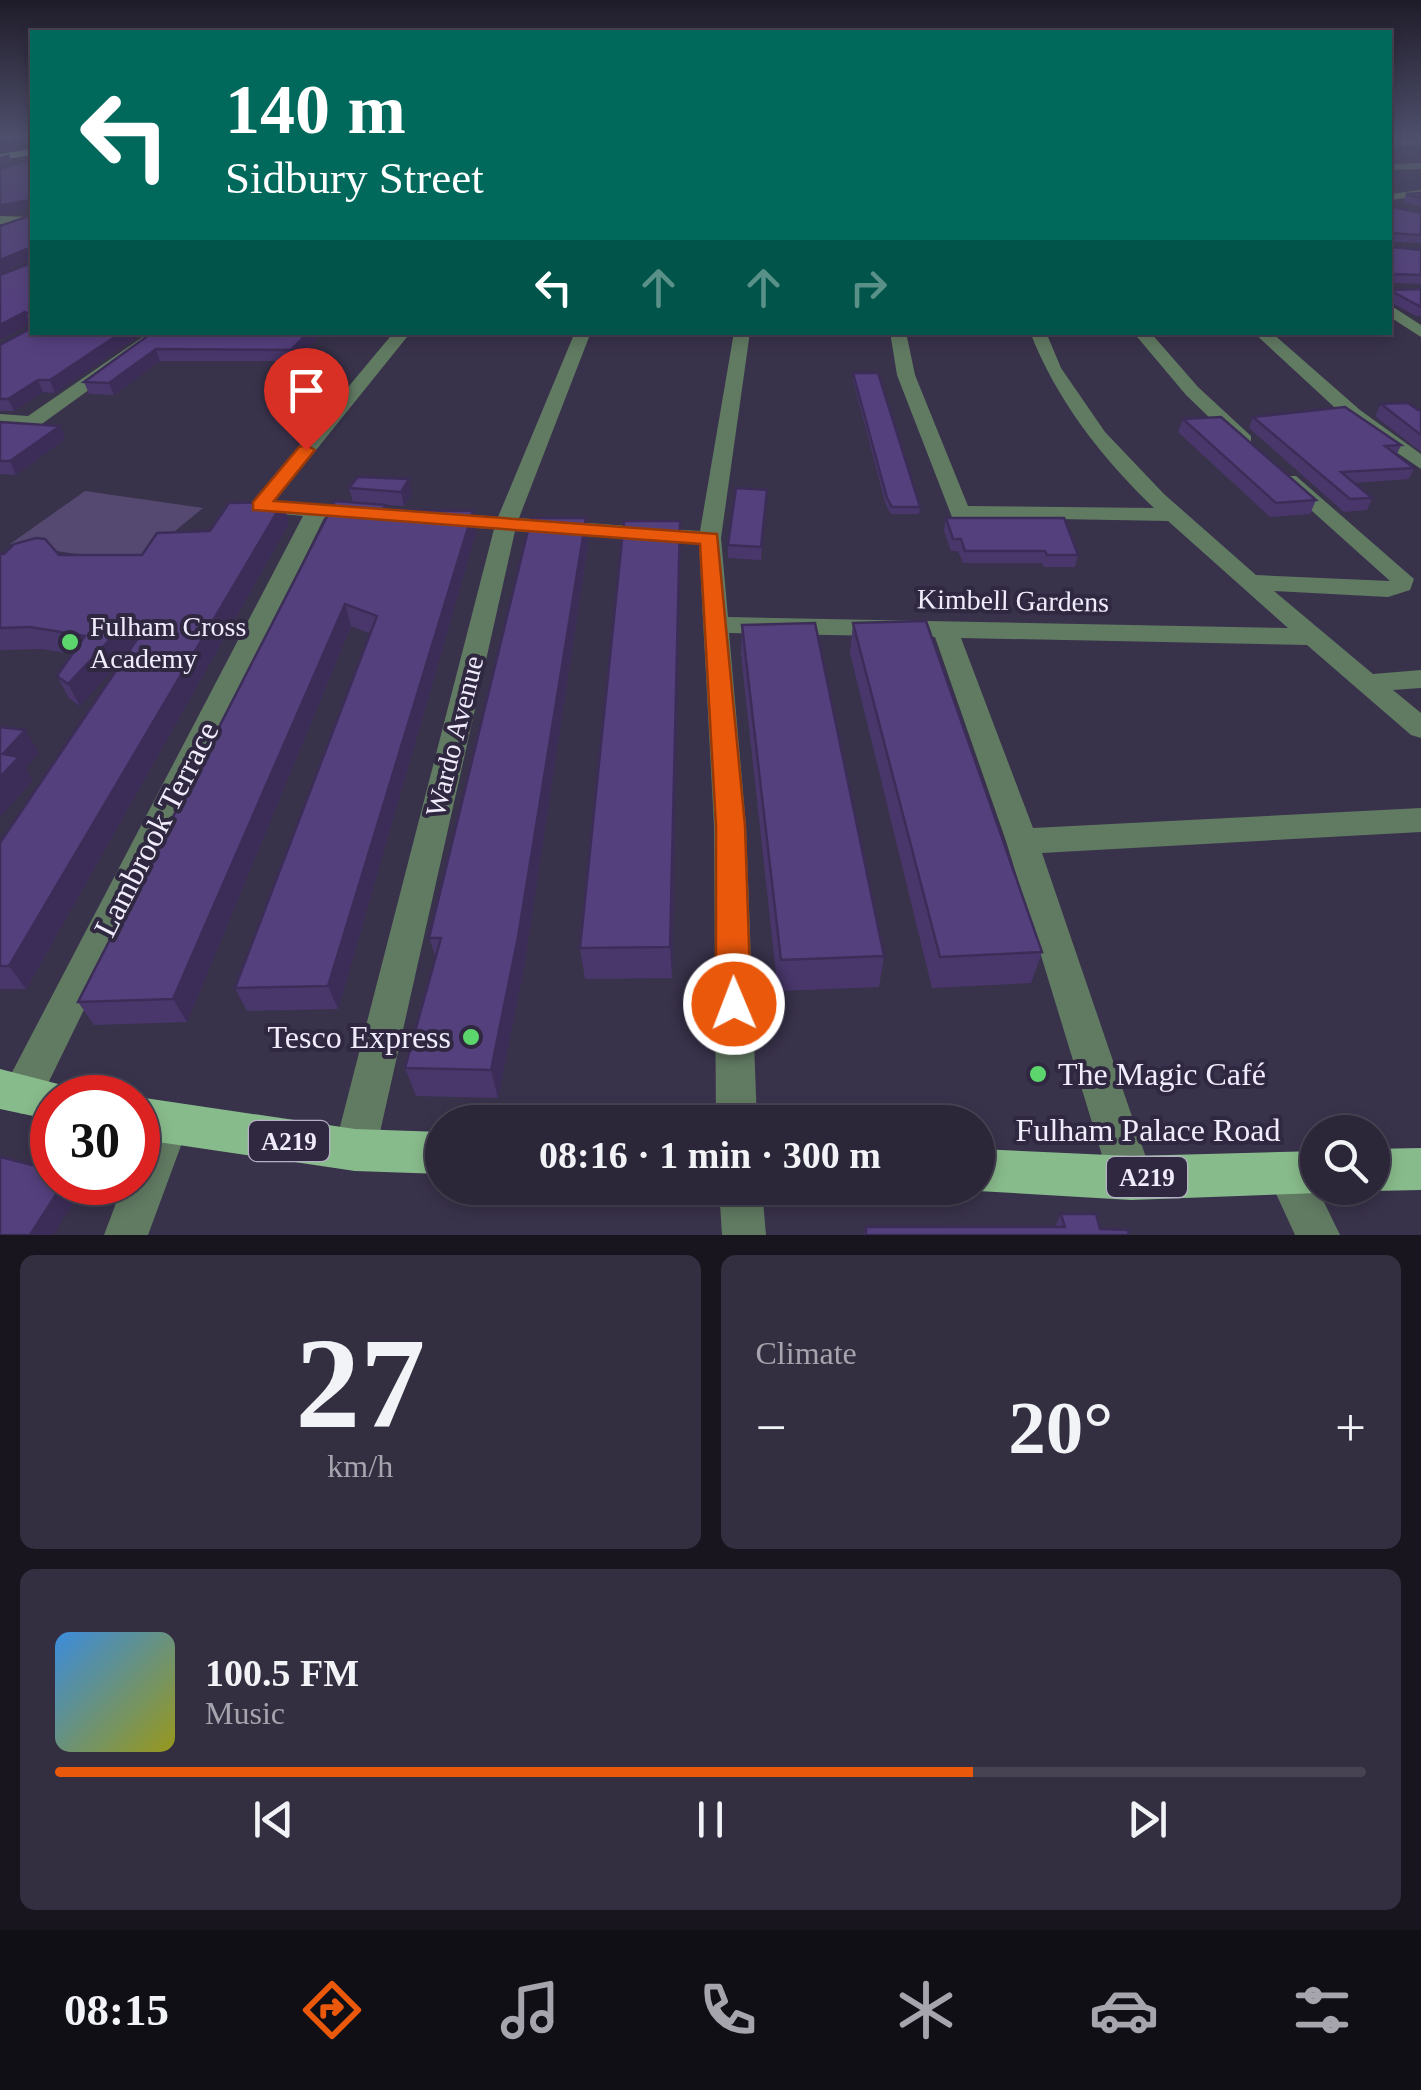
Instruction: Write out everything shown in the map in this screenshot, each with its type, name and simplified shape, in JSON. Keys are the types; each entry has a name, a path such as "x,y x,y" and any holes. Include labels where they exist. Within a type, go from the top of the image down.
{"main road":[{"path":"1392,208 1406,211"},
{"name":"A219","path":"160,1122 355,1150 425,1152"},
{"path":"1390,1169 1421,1168"},
{"name":"Fulham Palace Road","path":"995,1171 1130,1178 1300,1173"}],"street":[{"path":"0,220 29,220"},
{"path":"0,230 29,220"},
{"path":"1392,311 1421,332"},
{"path":"0,444 157,335"},
{"path":"354,514 260,506 401,335"},
{"name":"Wardo Avenue","path":"355,1150 506,524 583,335"},
{"path":"736,1105 730,826 710,538 742,335"},
{"path":"899,335 906,375 960,512 1175,515"},
{"path":"1040,335 1070,395 1108,448 1175,515 1310,637 1421,728"},
{"path":"1144,335 1192,391 1264,459 1402,579 1402,584 1388,590 1250,582"},
{"path":"1264,335 1353,414 1421,463"},
{"path":"0,420 32,422"},
{"name":"Lambrook Terrace","path":"25,1094 316,512"},
{"path":"411,518 710,538"},
{"name":"Kimbell Gardens","path":"714,625 1310,637"},
{"path":"945,629 1022,841 1130,1178"},
{"path":"1367,683 1421,679"},
{"path":"1022,841 1421,820"},
{"path":"126,1235 133,1205"},
{"path":"742,1205 744,1235"},
{"path":"1311,1205 1318,1235"}],"shaded area":[{"path":"85,491 203,508 136,563 10,544"}],"building":[{"path":"0,195 30,195 30,200 0,205"},
{"path":"1392,207 1421,213 1421,235 1392,233"},
{"path":"30,216 30,315 25,312 0,325 0,275 29,264 29,248 0,260 0,226"},
{"path":"1392,240 1393,247 1421,250 1421,275 1394,274"},
{"path":"1392,284 1394,290 1421,289 1421,307 1393,292"},
{"path":"30,329 30,335 118,335 50,380 38,380 8,399 0,399 0,345"},
{"path":"149,335 306,335 291,350 156,349 109,383 84,382"},
{"path":"853,373 878,373 920,507 892,507 887,498"},
{"path":"1408,403 1421,410 1421,435 1381,404"},
{"path":"1345,407 1401,445 1385,446 1414,468 1341,472 1372,498 1350,499 1253,417"},
{"path":"1221,417 1316,500 1276,503 1183,419"},
{"path":"0,422 60,426 10,461 0,461"},
{"path":"358,477 409,479 401,492 349,488"},
{"path":"736,488 767,490 761,547 728,545"},
{"path":"335,501 386,505 382,510 473,511 328,986 235,988 377,616 345,604 173,999 78,1002"},
{"path":"283,502 9,966 0,966 0,843 144,629 130,618 68,684 57,676 85,636 30,627 0,628 0,554 14,544 36,538 45,539 59,555 142,555 157,533 210,531 229,503"},
{"path":"531,518 586,518 518,937 491,1070 405,1068 441,938 429,938"},
{"path":"946,518 1064,518 1078,555 965,551 961,539 953,539"},
{"path":"624,521 680,521 670,947 580,948"},
{"path":"926,621 1042,952 940,957 853,623"},
{"path":"815,623 884,956 781,960 742,625"},
{"path":"0,727 25,730 3,754 19,757 0,777"},
{"path":"0,1157 30,1164 30,1205 49,1205 30,1235 0,1235"},
{"path":"1061,1214 1096,1214 1100,1229 1128,1230 1129,1235 866,1235 866,1227 1065,1227"}],"place":[{"name":"Fulham Cross Academy","path":"70,642"},
{"name":"Tesco Express","path":"471,1037"},
{"name":"The Magic Café","path":"1038,1074"}],"route":[{"path":"306,450 260,506 710,538 730,826 734,1004"}]}
